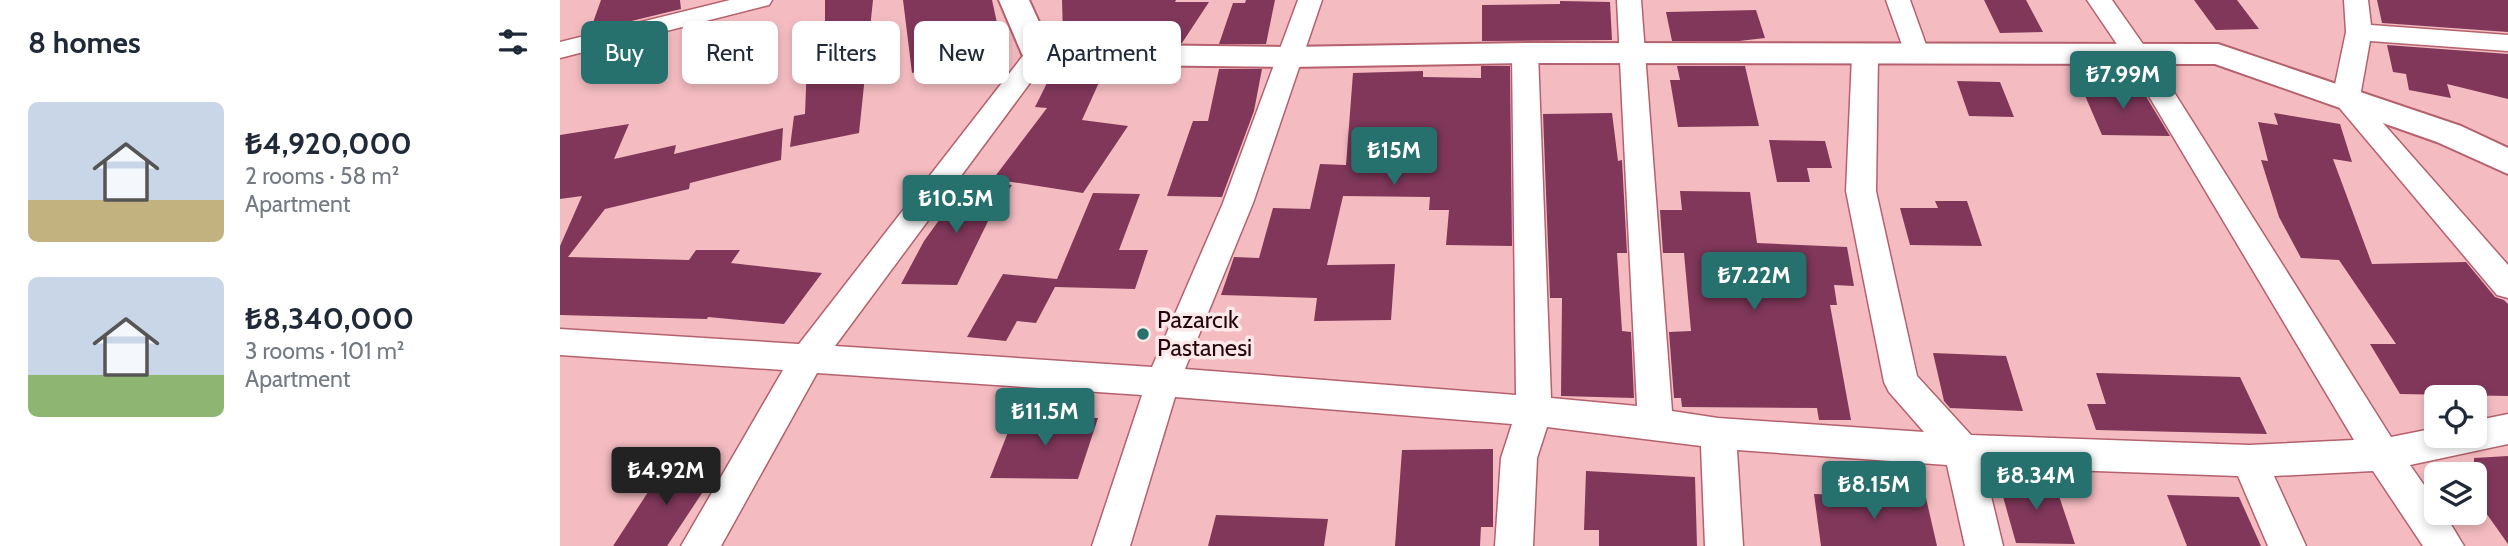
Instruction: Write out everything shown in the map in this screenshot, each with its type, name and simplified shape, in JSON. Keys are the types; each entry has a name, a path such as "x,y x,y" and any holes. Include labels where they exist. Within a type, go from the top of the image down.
{"street":[{"path":"560,50 667,12 760,0"},
{"path":"1014,0 1023,21"},
{"path":"1111,546 1163,382 1238,203 1310,0"},
{"path":"1629,0 1655,423"},
{"path":"1898,0 1916,53"},
{"path":"2099,0 2137,54 2382,455 2445,546"},
{"path":"2356,0 2359,32 2346,99 2508,286"},
{"path":"2359,32 2508,43"},
{"path":"1181,56 1289,57 1525,53 1865,56 1916,53 2218,54 2449,134 2508,162"},
{"path":"1514,546 1519,458 1534,411 1525,53"},
{"path":"1865,56 1861,191 1901,382 1962,450 1984,546"},
{"path":"700,546 807,359 1023,74"},
{"path":"560,342 1163,382 1534,411 1655,423 1718,433 1962,450 2249,461 2382,455 2508,429"},
{"path":"1718,433 1724,546"},
{"path":"2249,461 2287,546"}],"building":[{"path":"601,0 680,0 681,9 631,21 594,21"},
{"path":"825,0 873,0 871,21 825,21"},
{"path":"903,0 992,0 997,21 914,21 912,73"},
{"path":"1062,0 1209,2 1182,43 1181,21 1063,21"},
{"path":"1246,0 1275,0 1266,44 1219,44 1233,3 1245,3"},
{"path":"1984,0 2026,0 2043,32 2000,33"},
{"path":"2194,0 2237,0 2259,29 2216,30"},
{"path":"2377,0 2508,0 2508,32 2382,23"},
{"path":"1560,1 1610,2 1612,40 1482,41 1482,5 1560,4"},
{"path":"1756,10 1765,38 1739,41 1672,41 1666,12"},
{"path":"2387,45 2508,54 2508,99 2447,84 2451,98 2409,90 2406,74 2393,72"},
{"path":"1481,66 1510,66 1512,246 1446,245 1449,210 1429,210 1430,197 1343,196 1327,265 1395,264 1391,320 1314,321 1317,298 1221,295 1234,257 1259,258 1273,208 1310,209 1320,164 1346,165 1353,73 1423,71 1423,77 1481,78"},
{"path":"1677,66 1745,66 1759,126 1678,127 1670,80 1680,80"},
{"path":"1219,69 1262,69 1254,111 1222,197 1167,196 1193,121 1208,121"},
{"path":"1957,81 2000,82 2014,117 1969,116"},
{"path":"806,84 864,84 859,133 790,147 794,116 805,114"},
{"path":"1046,84 1098,84 1082,120 1128,126 1083,193 993,179 1047,108 1035,107"},
{"path":"2080,84 2139,85 2170,136 2102,135"},
{"path":"1612,113 1618,161 1622,160 1627,253 1617,253 1622,331 1631,332 1634,398 1561,396 1562,298 1550,298 1543,114"},
{"path":"2274,113 2340,124 2352,162 2333,159 2372,264 2466,262 2495,297 2508,304 2508,396 2487,396 2487,385 2424,385 2424,394 2400,394 2370,344 2396,344 2339,260 2301,258 2279,217 2261,160 2268,161 2258,122 2278,125"},
{"path":"629,124 614,159 676,145 674,154 783,128 781,160 690,183 689,189 605,209 568,257 689,260 696,250 740,250 731,263 822,273 784,324 708,317 560,315 560,246 582,196 560,199 560,135"},
{"path":"1769,140 1825,141 1832,168 1807,168 1810,182 1777,182"},
{"path":"968,180 1012,185 991,215 957,285 901,284 924,241"},
{"path":"1680,191 1750,192 1757,243 1847,247 1854,286 1834,285 1837,305 1830,305 1851,420 1819,420 1817,408 1682,407 1681,398 1674,398 1669,332 1691,331 1684,253 1663,253 1660,210 1682,210"},
{"path":"1093,193 1140,194 1119,250 1148,250 1135,289 1055,287 1036,323 1017,321 1006,341 967,337 1003,274 1057,279"},
{"path":"1935,201 1967,201 1982,246 1910,245 1900,208 1938,208"},
{"path":"1933,353 2006,356 2023,411 1950,408 1944,401"},
{"path":"2096,373 2240,377 2267,434 2096,430 2087,404 2106,404"},
{"path":"1014,417 1098,418 1078,479 990,478"},
{"path":"1493,449 1493,527 1481,527 1480,546 1395,546 1402,450"},
{"path":"2508,456 2508,544 2487,514 2487,462 2474,462 2474,458"},
{"path":"665,466 718,469 667,546 613,546"},
{"path":"1586,471 1695,477 1697,546 1599,546 1599,530 1584,530"},
{"path":"1998,479 2054,481 2075,544 2016,543"},
{"path":"1814,494 1926,498 1937,546 1821,546"},
{"path":"2167,495 2239,497 2261,546 2187,546"},
{"path":"1216,515 1328,519 1324,546 1208,546"}],"place":[{"name":"Pazarcık Pastanesi","path":"1143,334"}]}
